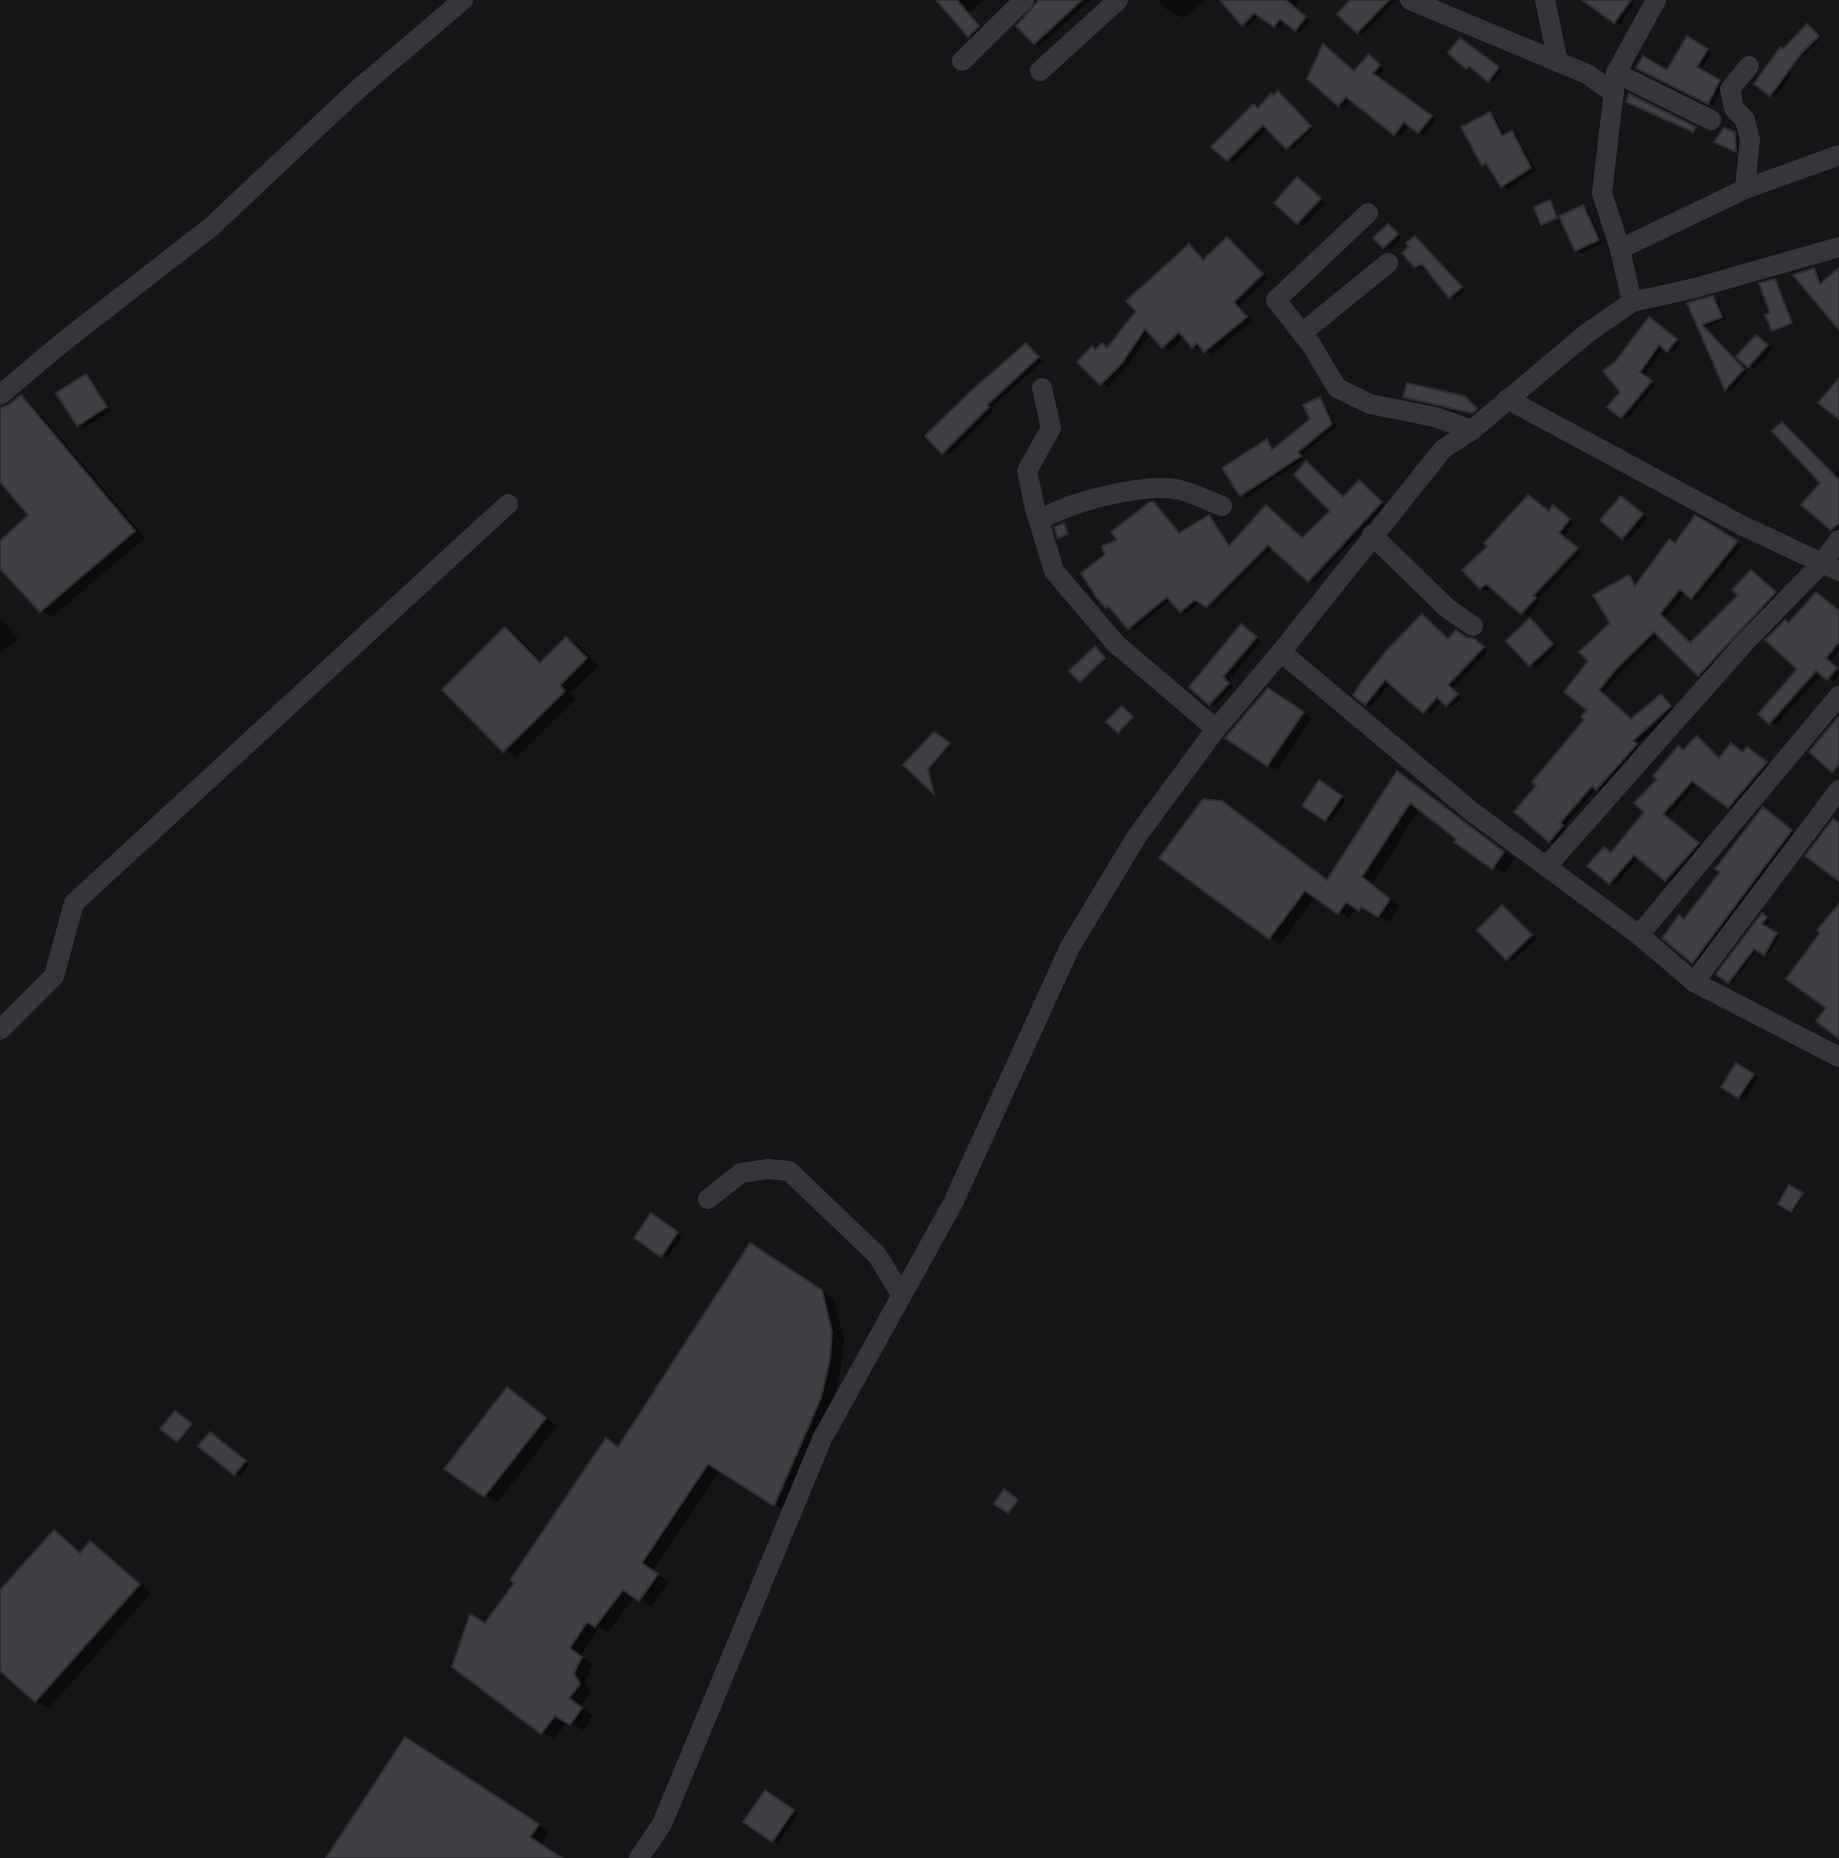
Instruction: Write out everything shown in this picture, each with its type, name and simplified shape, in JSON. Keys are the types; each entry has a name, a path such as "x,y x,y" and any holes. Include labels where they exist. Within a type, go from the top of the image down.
{"street":[{"path":"0,395 211,227 357,90 463,0"},
{"path":"962,61 1024,0"},
{"path":"1040,71 1118,0"},
{"path":"1410,0 1443,7 1558,62 1711,120"},
{"path":"1545,0 1558,62"},
{"path":"1632,302 1620,249 1602,193 1615,83 1656,0"},
{"path":"1745,189 1750,139 1745,120 1734,108 1730,89 1749,66"},
{"path":"1620,249 1745,189 1839,155"},
{"path":"1368,213 1276,300 1302,333 1337,388 1370,404 1435,417 1472,430"},
{"path":"639,1858 662,1824 822,1439 953,1203 1070,947 1137,836 1216,729 1443,449 1472,430 1586,334 1632,302 1695,288 1839,247"},
{"path":"1302,333 1388,263"},
{"path":"1042,388 1051,428 1027,471 1054,571 1116,644 1216,729"},
{"path":"1507,399 1741,525 1831,567"},
{"path":"1039,521 1052,512 1113,494 1155,487 1180,490 1222,506"},
{"path":"0,1030 54,976 74,903 508,504"},
{"path":"1372,535 1447,608 1473,626"},
{"path":"1546,867 1747,640 1831,567 1839,540"},
{"path":"1281,652 1471,811 1639,935 1694,982 1839,1057"},
{"path":"1639,935 1839,696"},
{"path":"1694,982 1839,790"},
{"path":"708,1199 741,1173 768,1169 789,1171 877,1255 902,1296"}],"building":[{"path":"936,0 957,0 979,26 968,37"},
{"path":"1039,0 1082,0 1034,44 1016,26"},
{"path":"1220,0 1286,0 1306,17 1295,31 1280,19 1274,27 1254,13 1242,26"},
{"path":"1350,0 1389,0 1357,33 1337,14"},
{"path":"1582,0 1631,0 1614,23"},
{"path":"1807,24 1819,36 1801,54 1770,96 1754,84 1780,47 1783,49"},
{"path":"1687,36 1708,49 1697,67 1720,80 1708,104 1636,68 1643,56 1667,70"},
{"path":"1460,38 1499,67 1488,82 1448,53"},
{"path":"1323,44 1354,71 1369,54 1380,65 1373,73 1432,116 1418,133 1404,122 1394,135 1346,97 1338,106 1307,79"},
{"path":"1278,91 1311,126 1286,149 1263,125 1227,161 1211,147 1253,104 1258,108 1271,93 1273,96"},
{"path":"1629,94 1696,127 1693,132 1626,102"},
{"path":"1490,112 1502,136 1512,131 1531,168 1501,187 1486,163 1482,166 1461,127"},
{"path":"1724,128 1735,132 1736,152 1714,142"},
{"path":"1297,177 1321,198 1297,224 1274,203"},
{"path":"1550,200 1557,218 1541,225 1534,207"},
{"path":"1583,205 1599,240 1575,251 1559,216"},
{"path":"1388,224 1398,234 1383,248 1373,238"},
{"path":"1415,236 1462,287 1449,298 1422,264 1414,267 1402,253 1409,247 1406,243"},
{"path":"1227,237 1263,274 1234,302 1247,317 1204,352 1197,343 1192,348 1179,332 1162,348 1145,329 1122,363 1100,385 1077,362 1092,346 1095,350 1102,343 1107,348 1136,311 1126,301 1189,244 1203,260"},
{"path":"1814,268 1820,284 1839,268 1839,330 1793,275"},
{"path":"1775,279 1792,323 1772,331 1765,315 1770,313 1759,283"},
{"path":"1713,296 1722,317 1702,325 1744,369 1725,390 1687,303"},
{"path":"1649,317 1677,339 1667,352 1659,345 1640,372 1652,381 1621,418 1607,407 1620,392 1603,371 1615,362"},
{"path":"1756,335 1768,345 1748,367 1736,357"},
{"path":"1026,343 1039,357 987,405 989,407 942,454 925,436"},
{"path":"86,374 107,407 77,426 56,393"},
{"path":"1839,378 1839,419 1818,403"},
{"path":"1407,383 1464,396 1477,409 1472,413 1403,397"},
{"path":"21,395 135,531 40,612 0,569 0,541 28,515 0,482 0,408"},
{"path":"1320,397 1332,424 1298,452 1301,456 1240,496 1222,468 1267,439 1272,450 1310,419 1303,405"},
{"path":"1782,422 1839,480 1839,523 1831,530 1801,505 1820,483 1772,431"},
{"path":"1306,461 1343,497 1359,480 1382,502 1308,582 1268,545 1206,607 1195,600 1180,612 1167,597 1128,629 1096,597 1081,573 1105,555 1102,546 1117,540 1111,532 1150,502 1154,502 1179,533 1209,515 1229,546 1266,505 1302,538 1330,511 1294,475"},
{"path":"1528,495 1549,511 1553,505 1570,519 1559,533 1578,548 1533,596 1536,598 1521,614 1486,584 1480,589 1462,570 1487,547 1484,543"},
{"path":"1621,496 1643,514 1622,539 1600,520"},
{"path":"1695,515 1738,541 1691,599 1680,589 1660,614 1690,643 1738,595 1732,590 1751,570 1776,592 1698,676 1654,632 1616,669 1599,690 1631,719 1661,694 1671,706 1633,741 1637,744 1596,790 1592,786 1560,823 1563,825 1549,842 1514,812 1536,786 1532,782 1584,720 1581,717 1587,710 1564,692 1588,661 1579,652 1610,623 1593,595 1629,575 1635,586 1669,539 1675,543"},
{"path":"1064,523 1068,534 1058,538 1054,527"},
{"path":"1816,592 1839,611 1839,642 1826,658 1837,668 1827,680 1816,671 1769,724 1758,714 1797,669 1765,640 1785,620 1789,623"},
{"path":"1422,614 1448,639 1456,630 1484,647 1448,685 1458,694 1446,706 1437,697 1423,713 1385,680 1365,705 1353,695 1386,651"},
{"path":"1530,618 1553,644 1529,666 1506,641"},
{"path":"1241,624 1257,637 1223,677 1229,683 1209,705 1189,687"},
{"path":"505,627 540,663 566,637 587,658 560,685 565,691 503,752 442,690"},
{"path":"1095,646 1105,658 1080,682 1069,671"},
{"path":"1268,688 1304,712 1267,766 1225,738"},
{"path":"1122,706 1133,717 1118,733 1106,722"},
{"path":"1839,716 1839,764 1832,772 1809,752"},
{"path":"934,732 950,743 928,769 934,794 903,765"},
{"path":"1697,736 1719,758 1731,743 1742,752 1747,747 1767,762 1728,808 1692,781 1663,814 1699,843 1665,881 1634,855 1609,884 1587,866 1604,847 1611,853 1644,812 1634,803 1657,779 1653,776 1678,746 1683,750"},
{"path":"1397,771 1504,852 1492,869 1454,842 1456,839 1410,803 1362,877 1390,899 1378,917 1361,907 1359,911 1346,902 1338,914 1305,891 1269,939 1159,858 1203,799 1222,801 1327,880"},
{"path":"1319,780 1342,796 1325,821 1302,806"},
{"path":"1763,807 1792,830 1692,963 1662,938 1679,915 1684,919 1720,872 1715,869"},
{"path":"1833,819 1839,823 1839,881 1805,856"},
{"path":"1839,904 1839,1039 1816,1021 1826,1008 1786,979 1820,933 1817,930"},
{"path":"1502,905 1532,935 1506,960 1477,930"},
{"path":"1762,913 1767,917 1762,924 1777,933 1764,955 1754,949 1728,983 1716,974"},
{"path":"1736,1063 1754,1074 1738,1098 1721,1087"},
{"path":"1789,1185 1803,1193 1791,1212 1778,1204"},
{"path":"651,1213 678,1232 661,1257 634,1238"},
{"path":"750,1243 822,1290 832,1332 830,1359 821,1398 774,1506 708,1464 642,1563 658,1574 639,1601 623,1590 595,1627 587,1622 570,1648 582,1657 574,1673 580,1684 569,1698 582,1708 570,1725 555,1716 541,1734 452,1667 470,1614 485,1623 514,1583 510,1580 606,1438 618,1447"},
{"path":"507,1387 546,1418 484,1497 444,1469"},
{"path":"175,1411 192,1424 177,1442 160,1429"},
{"path":"210,1432 246,1461 234,1475 198,1446"},
{"path":"1004,1489 1018,1500 1008,1513 994,1504"},
{"path":"54,1530 80,1553 90,1541 140,1584 35,1702 0,1671 0,1590"},
{"path":"405,1737 539,1824 530,1837 562,1858 326,1858"},
{"path":"765,1790 794,1810 772,1842 743,1822"}]}
